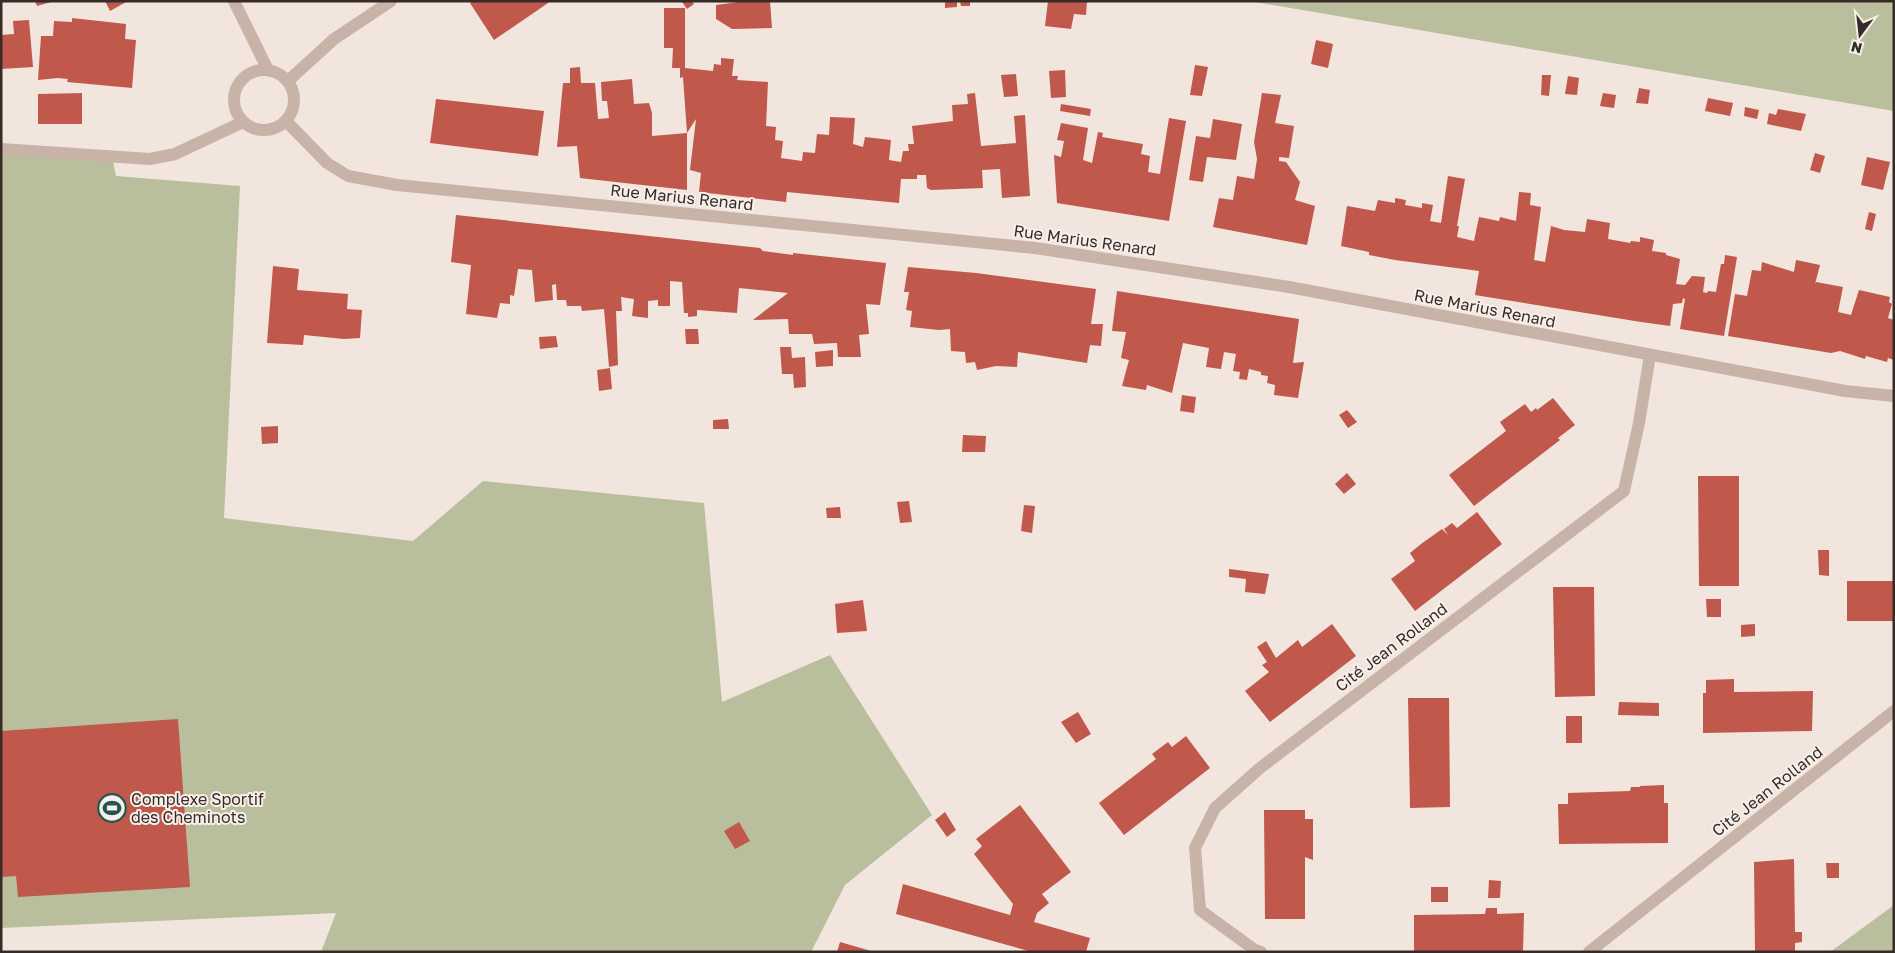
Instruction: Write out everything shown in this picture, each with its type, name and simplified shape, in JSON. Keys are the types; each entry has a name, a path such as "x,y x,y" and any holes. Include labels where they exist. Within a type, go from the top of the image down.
{"street":[{"path":"234,1 268,70"},
{"path":"288,81 334,39 391,1"},
{"path":"258,70 268,70 276,72 288,81 292,88 294,106 286,121 278,127 269,130 251,128 243,122 234,106 233,96 236,86 241,79 249,73 258,70"},
{"name":"Rue Marius Renard","path":"286,121 326,163 348,176 396,185 1035,248 1289,287 1845,391 1894,396"},
{"path":"1,149 150,159 175,154 243,122"},
{"name":"Cité Jean Rolland","path":"1261,952 1255,950 1200,910 1195,848 1215,808 1260,768 1624,490 1639,422 1650,355"},
{"name":"Cité Jean Rolland","path":"1589,952 1894,711"}],"green space":[{"path":"1249,1 1894,1 1894,111"},
{"path":"1,149 112,157 116,176 240,186 224,518 413,541 483,481 704,503 722,702 830,655 932,815 845,885 811,952 321,952 336,913 1,928"},
{"path":"1894,905 1894,952 1830,952"}],"building":[{"path":"35,1 51,1 51,2 37,6"},
{"path":"105,1 128,1 110,11"},
{"path":"473,1 551,1 494,40 470,3"},
{"path":"683,1 692,1 694,4 687,9"},
{"path":"746,1 770,1 772,28 732,29 716,19 716,5"},
{"path":"945,1 957,1 957,7 945,8"},
{"path":"960,1 970,1 970,6 961,6"},
{"path":"1048,1 1087,1 1086,15 1074,14 1071,29 1045,26"},
{"path":"664,8 685,8 685,68 713,71 714,64 721,65 721,58 734,59 732,76 738,76 737,80 768,82 766,126 776,127 775,140 783,141 781,158 802,161 803,152 815,153 817,134 829,135 830,117 855,118 853,144 863,147 865,137 891,140 889,160 901,162 903,151 909,151 908,144 914,144 912,126 953,121 952,105 968,104 967,94 975,93 981,146 1016,143 1014,116 1025,115 1030,196 1002,198 1000,169 982,170 983,188 931,190 927,188 926,175 917,175 917,179 901,179 899,203 787,192 786,202 699,192 701,173 690,170 696,119 687,133 683,77 680,78 680,68 672,68 673,48 664,48"},
{"path":"72,18 126,24 125,39 136,40 132,88 67,82 68,79 58,78 38,80 41,36 53,36 54,21 72,22"},
{"path":"29,20 33,67 1,69 1,35 14,34 13,21"},
{"path":"1316,40 1333,44 1328,68 1311,64"},
{"path":"1195,65 1208,67 1202,96 1190,95"},
{"path":"580,67 581,83 595,83 598,119 609,118 607,101 602,101 601,82 632,79 634,104 649,103 652,113 652,136 687,133 687,190 580,178 577,146 557,147 563,83 570,83 570,68"},
{"path":"1065,70 1066,97 1051,98 1049,71"},
{"path":"1016,74 1018,96 1004,97 1001,75"},
{"path":"1542,75 1551,75 1549,96 1541,95"},
{"path":"1568,76 1579,78 1577,95 1565,94"},
{"path":"1639,88 1650,90 1648,104 1636,103"},
{"path":"82,93 82,124 38,124 38,94"},
{"path":"1262,93 1281,95 1275,123 1294,126 1289,158 1279,157 1279,161 1286,162 1300,182 1295,200 1315,206 1307,245 1213,227 1219,198 1233,200 1237,176 1254,179 1257,159 1254,142"},
{"path":"1603,93 1616,95 1614,108 1600,106"},
{"path":"1708,98 1733,103 1730,116 1705,111"},
{"path":"436,99 544,111 538,156 430,143"},
{"path":"1061,104 1091,109 1090,116 1060,111"},
{"path":"1745,107 1759,110 1757,119 1744,116"},
{"path":"1778,109 1806,114 1801,131 1767,124 1769,113 1776,115"},
{"path":"1169,118 1186,121 1169,221 1057,203 1054,155 1061,157 1064,141 1057,140 1061,123 1088,128 1083,160 1092,163 1098,132 1103,133 1102,137 1143,144 1141,154 1150,156 1148,172 1160,174"},
{"path":"1213,119 1242,124 1236,160 1207,157 1203,182 1189,180 1196,136 1210,138"},
{"path":"1815,153 1825,156 1820,173 1810,170"},
{"path":"1867,157 1890,162 1883,190 1861,185"},
{"path":"1448,176 1465,179 1457,226 1459,226 1457,237 1474,241 1479,217 1499,221 1500,217 1516,221 1519,192 1531,193 1530,205 1541,207 1534,260 1545,262 1551,226 1564,230 1585,232 1587,219 1610,223 1608,239 1630,243 1631,241 1640,242 1640,237 1654,240 1652,251 1666,253 1666,255 1680,259 1676,284 1685,285 1692,276 1705,277 1703,292 1716,292 1721,264 1724,264 1725,255 1737,257 1724,336 1680,329 1685,299 1683,298 1682,303 1673,304 1670,326 1641,322 1475,295 1479,271 1395,260 1369,255 1369,252 1341,246 1347,206 1375,211 1378,200 1395,203 1395,198 1406,200 1405,205 1422,208 1422,203 1433,205 1430,221 1441,223"},
{"path":"1869,212 1876,214 1872,231 1865,229"},
{"path":"456,215 760,248 763,251 793,255 793,253 886,263 880,305 866,304 869,334 859,335 861,357 838,357 837,343 814,344 812,334 789,334 788,319 753,320 788,293 739,288 737,313 697,310 697,316 688,317 688,313 684,313 682,282 670,281 670,306 658,306 658,300 648,301 648,318 632,316 634,299 621,297 622,311 616,311 618,365 609,367 604,309 582,311 581,306 567,306 566,300 557,300 556,284 552,285 553,300 535,302 532,270 518,269 514,296 510,295 510,304 500,303 497,318 466,314 471,265 451,262"},
{"path":"1796,260 1820,265 1815,284 1816,282 1843,287 1838,312 1851,315 1859,290 1890,297 1889,302 1892,304 1888,318 1894,320 1894,360 1888,358 1887,362 1866,356 1865,359 1840,351 1831,353 1728,336 1735,294 1747,296 1752,270 1761,271 1762,262 1794,272"},
{"path":"273,266 299,269 297,290 348,294 347,309 362,310 360,338 344,339 304,335 303,345 267,343"},
{"path":"908,267 976,273 1096,289 1091,324 1103,324 1101,346 1090,345 1087,363 1018,352 1017,367 996,366 977,370 975,362 966,363 965,352 951,351 950,329 939,330 910,327 912,311 906,310 909,292 904,292"},
{"path":"1117,291 1299,319 1293,363 1304,362 1298,398 1274,395 1275,385 1267,383 1268,376 1261,375 1261,372 1249,369 1247,380 1239,379 1240,372 1233,371 1236,354 1224,352 1221,369 1206,367 1209,348 1183,343 1172,393 1147,385 1146,390 1122,386 1129,360 1121,358 1126,332 1112,331"},
{"path":"685,329 698,329 699,344 686,344"},
{"path":"556,336 558,347 540,349 539,337"},
{"path":"780,347 791,347 792,358 805,357 806,387 794,388 793,374 782,374"},
{"path":"833,350 833,366 816,367 815,352"},
{"path":"610,368 612,389 599,391 597,370"},
{"path":"1182,395 1196,397 1194,413 1180,411"},
{"path":"1553,398 1575,425 1558,438 1560,440 1474,506 1449,475 1506,431 1500,422 1525,404 1531,412 1536,408 1537,410"},
{"path":"1347,410 1357,422 1348,428 1339,415"},
{"path":"728,419 729,429 713,429 713,420"},
{"path":"278,426 278,443 262,444 261,427"},
{"path":"963,435 986,436 985,452 962,452"},
{"path":"1347,473 1356,484 1344,494 1335,484"},
{"path":"1698,476 1739,476 1739,586 1699,586"},
{"path":"909,501 912,522 900,523 897,502"},
{"path":"1024,505 1035,506 1032,533 1021,531"},
{"path":"840,507 841,518 827,518 826,508"},
{"path":"1477,512 1502,544 1415,611 1391,579 1415,561 1410,553 1421,544 1442,529 1448,535 1444,529 1452,523 1457,528"},
{"path":"1818,550 1829,550 1829,576 1819,575"},
{"path":"1229,569 1269,574 1265,594 1245,592 1246,579 1229,577"},
{"path":"1847,581 1894,581 1894,621 1847,621"},
{"path":"1553,587 1594,587 1595,696 1555,697"},
{"path":"1706,599 1721,599 1721,617 1707,617"},
{"path":"863,600 867,631 837,633 835,604"},
{"path":"1332,624 1356,656 1270,722 1245,691 1269,672 1262,665 1267,662 1257,647 1266,641 1276,658 1298,640 1302,647"},
{"path":"1755,624 1755,636 1741,637 1741,625"},
{"path":"1734,679 1734,692 1813,691 1812,731 1703,733 1703,693 1706,693 1706,680"},
{"path":"1408,698 1449,698 1450,807 1410,808"},
{"path":"1619,702 1659,703 1659,716 1618,715"},
{"path":"1078,712 1091,734 1076,743 1061,722"},
{"path":"1566,716 1582,716 1582,743 1566,743"},
{"name":"Complexe Sportif des Cheminots","path":"178,719 190,887 18,897 16,876 1,877 1,731"},
{"path":"1186,736 1210,768 1124,835 1099,803 1156,759 1152,754 1168,742 1172,747"},
{"path":"1664,785 1664,803 1668,803 1668,843 1559,844 1558,804 1568,804 1568,793 1630,791 1631,787"},
{"path":"1020,805 1071,872 1042,894 1049,903 1037,913 1034,922 1090,938 1086,952 1032,952 896,914 903,884 1010,915 1013,904 974,854 982,846 976,839"},
{"path":"1264,810 1305,810 1305,819 1313,819 1313,860 1305,857 1305,919 1265,919"},
{"path":"945,812 956,830 947,837 935,820"},
{"path":"739,822 750,841 735,849 724,831"},
{"path":"1794,859 1795,932 1802,932 1802,942 1795,943 1795,952 1755,952 1754,862"},
{"path":"1826,863 1839,863 1839,878 1827,878"},
{"path":"1489,880 1501,881 1500,898 1488,898"},
{"path":"1431,887 1448,887 1448,902 1431,902"},
{"path":"1486,908 1497,908 1497,914 1524,913 1523,952 1414,952 1414,915 1485,914"},
{"path":"840,942 871,951 871,952 837,952"}],"place":[{"name":"Complexe Sportif des Cheminots","path":"112,808"}]}
